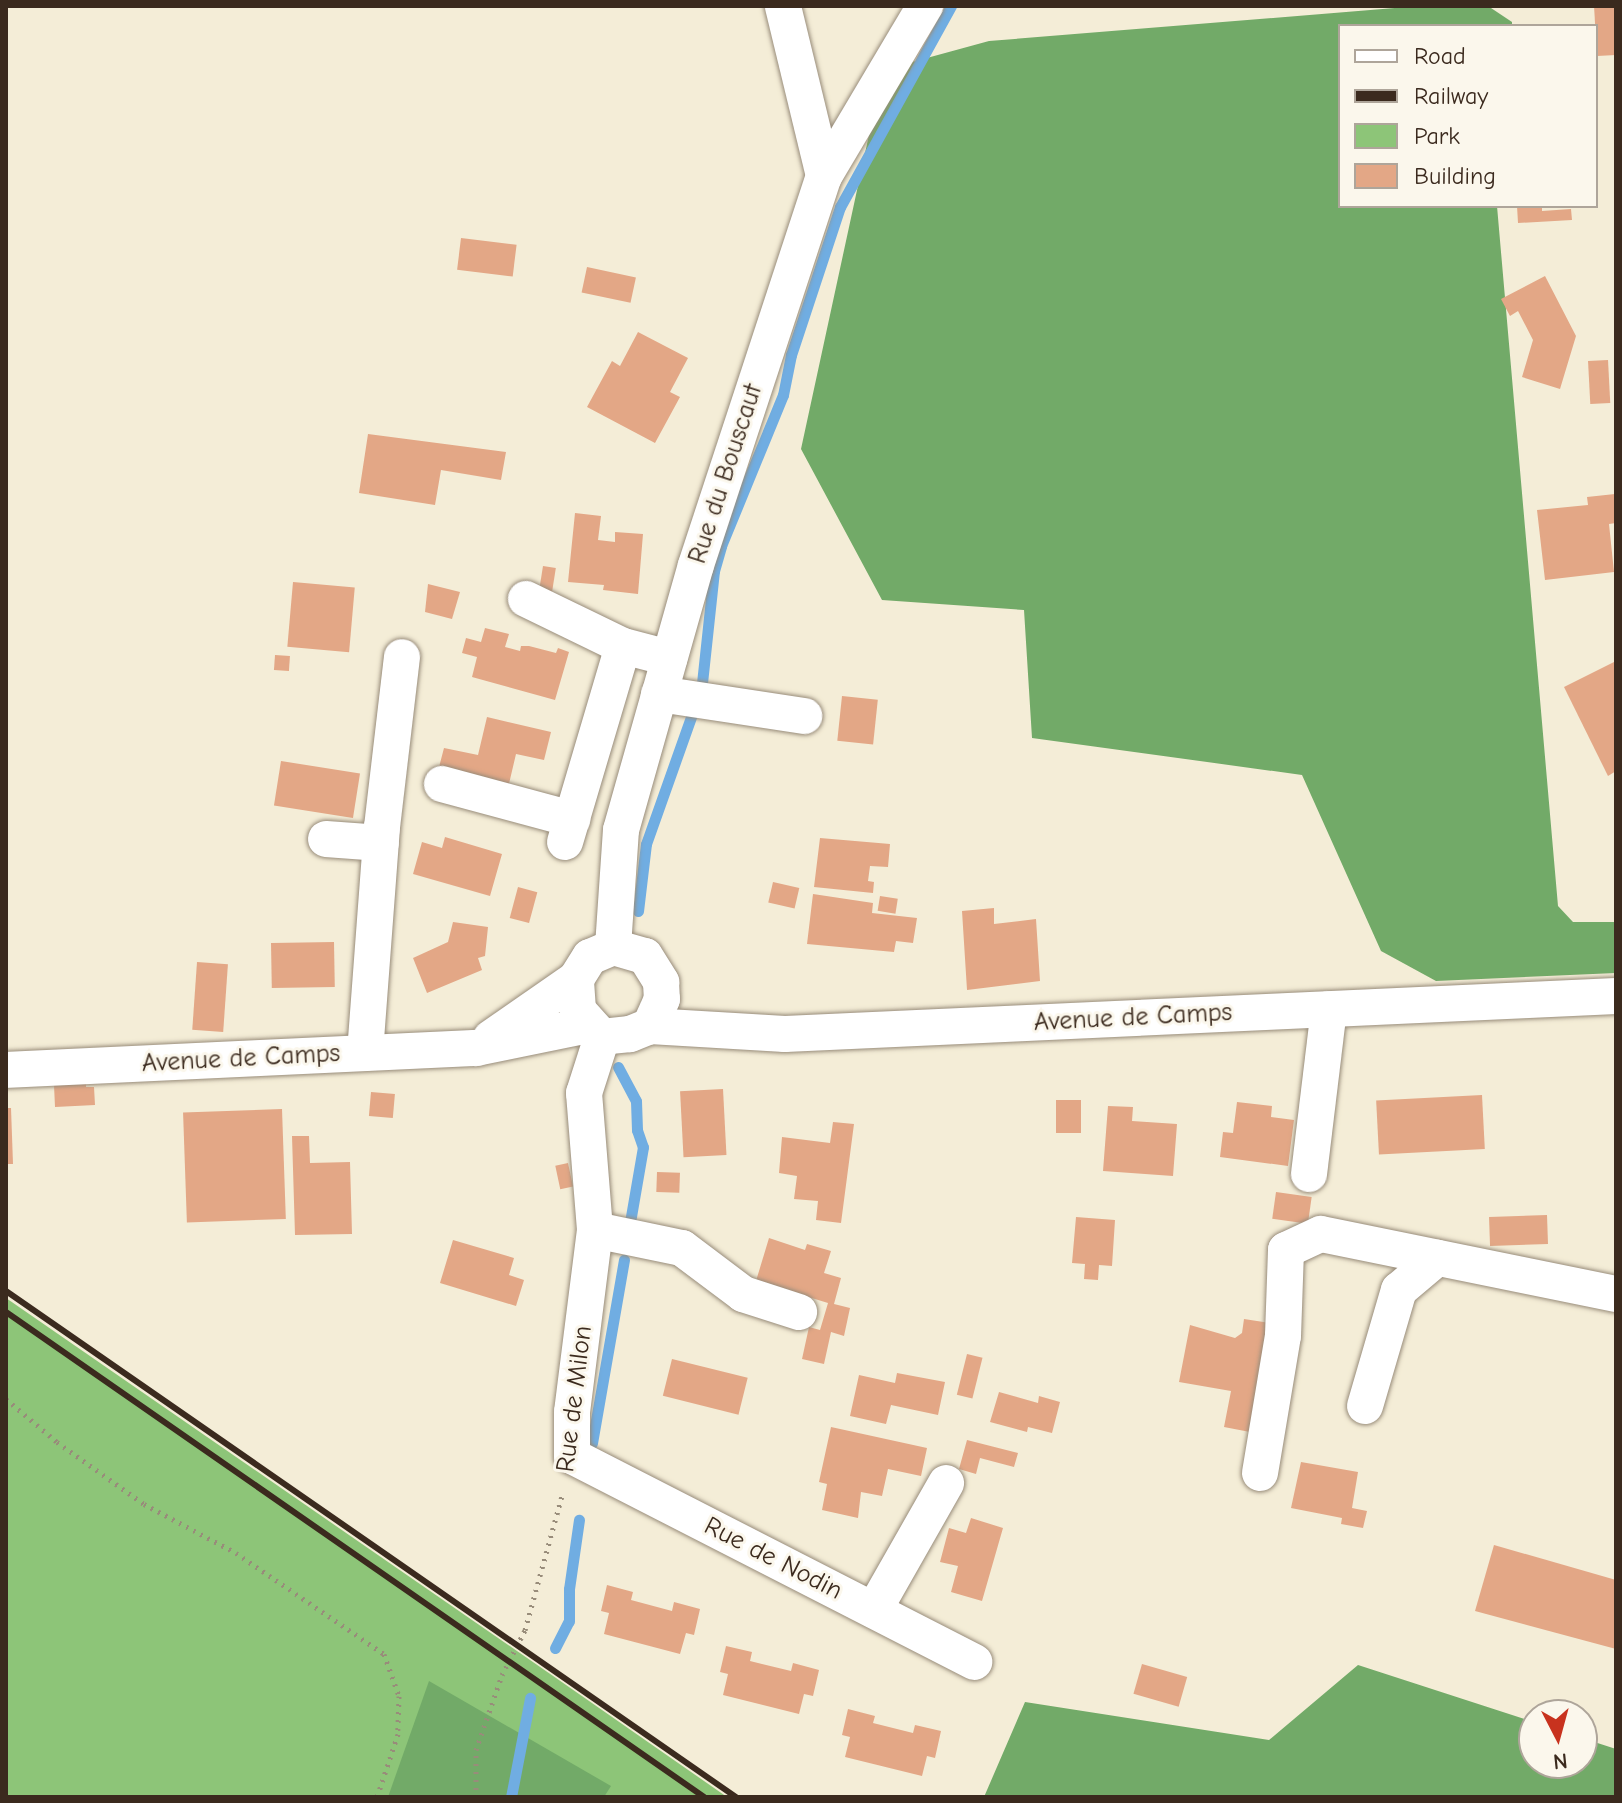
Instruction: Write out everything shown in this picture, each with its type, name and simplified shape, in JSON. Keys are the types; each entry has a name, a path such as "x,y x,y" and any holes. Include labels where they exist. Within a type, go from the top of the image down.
{"street":[{"path":"783,6 824,176"},
{"name":"Rue du Bouscaut","path":"613,947 621,830 696,565 824,176 925,6"},
{"path":"526,599 623,646 669,658"},
{"path":"442,784 569,831 623,646"},
{"path":"365,1053 381,843 402,657"},
{"path":"659,694 804,716"},
{"path":"326,839 381,843"},
{"path":"476,1048 576,979 590,957 613,947 645,956 661,982 662,999 650,1026 630,1034 596,1031 578,1010 576,979"},
{"name":"Avenue de Camps","path":"650,1026 785,1034 1616,996"},
{"path":"1309,1174 1329,1009"},
{"name":"Avenue de Camps","path":"6,1070 476,1048 596,1031"},
{"name":"Rue de Milon","path":"572,1456 572,1412 595,1230 584,1093 596,1031"},
{"path":"595,1230 682,1248 743,1294 799,1312"},
{"path":"1260,1473 1283,1336 1286,1250 1321,1234 1616,1294"},
{"path":"1365,1406 1399,1290 1437,1258"},
{"name":"Rue de Nodin","path":"572,1456 974,1662"},
{"path":"874,1610 946,1483"}],"path":[{"path":"6,1399 57,1442 144,1504 236,1553 384,1654 399,1696 398,1734 377,1797"},
{"name":"Rue de Milon","path":"476,1797 476,1750 502,1675 525,1630 572,1456"}],"green space":[{"path":"1419,6 1488,6 1512,22 1338,24 1338,208 1497,208 1558,906 1573,922 1616,922 1616,973 1436,981 1381,951 1302,775 1032,738 1024,610 882,600 801,449 883,70 989,41"},
{"path":"6,1298 556,1678 727,1797 6,1797"},
{"path":"1358,1665 1518,1717 1518,1779 1598,1779 1598,1743 1616,1749 1616,1797 984,1797 1025,1702 1269,1740"},
{"path":"429,1681 611,1786 604,1797 388,1797"}],"building":[{"path":"1594,6 1616,6 1616,55 1598,56 1598,24 1595,24"},
{"path":"1517,208 1542,208 1542,211 1571,209 1572,220 1518,223"},
{"path":"461,238 517,245 513,277 457,270"},
{"path":"587,267 636,277 631,303 582,292"},
{"path":"1545,276 1576,336 1560,389 1522,377 1533,340 1518,311 1510,316 1501,299"},
{"path":"638,332 688,358 670,392 680,397 655,443 587,407 612,361 620,366"},
{"path":"1608,360 1610,403 1590,404 1588,361"},
{"path":"368,434 506,452 501,480 441,470 435,505 359,493"},
{"path":"1615,494 1616,523 1609,524 1614,572 1545,580 1537,510 1588,505 1587,497"},
{"path":"575,513 601,516 598,540 615,542 615,532 643,534 638,594 603,590 604,585 568,582"},
{"path":"543,566 556,568 552,592 539,590"},
{"path":"293,582 355,587 349,652 287,647"},
{"path":"428,584 460,592 452,619 425,612"},
{"path":"485,628 509,634 505,647 520,651 521,646 529,646 556,653 558,648 569,652 555,700 472,677 477,657 462,653 466,638 481,642"},
{"path":"275,655 290,656 289,671 274,670"},
{"path":"1616,661 1616,771 1608,776 1564,687"},
{"path":"842,696 878,700 873,745 837,741"},
{"path":"487,717 551,732 544,760 516,754 508,788 438,771 444,748 478,755"},
{"path":"281,761 360,774 353,818 274,805"},
{"path":"445,837 502,854 490,896 413,874 422,842 442,848"},
{"path":"820,838 890,844 888,867 870,866 868,881 874,882 873,893 814,887"},
{"path":"773,882 799,888 795,909 768,902"},
{"path":"518,887 537,892 529,923 510,918"},
{"path":"813,894 873,903 872,913 917,918 913,943 896,941 894,952 807,944"},
{"path":"880,896 898,899 895,914 878,911"},
{"path":"994,908 994,924 1036,919 1040,981 967,990 962,911"},
{"path":"453,922 488,927 485,956 478,958 482,970 427,993 413,958 448,942"},
{"path":"334,942 335,987 272,988 271,943"},
{"path":"197,962 228,964 223,1032 192,1030"},
{"path":"86,1084 86,1087 94,1087 95,1105 55,1107 54,1085"},
{"path":"723,1089 726,1155 684,1157 680,1091"},
{"path":"371,1092 395,1094 393,1118 369,1116"},
{"path":"1482,1095 1485,1149 1379,1154 1376,1101"},
{"path":"1056,1100 1081,1100 1081,1133 1056,1133"},
{"path":"1237,1102 1272,1106 1271,1117 1294,1120 1288,1166 1220,1157 1223,1132 1233,1133"},
{"path":"1108,1106 1133,1107 1132,1121 1177,1124 1173,1176 1103,1171"},
{"path":"6,1108 11,1108 13,1164 6,1164"},
{"path":"282,1109 286,1219 187,1222 183,1112"},
{"path":"833,1122 854,1124 841,1223 816,1220 818,1201 794,1199 797,1176 779,1173 782,1137 830,1143"},
{"path":"292,1136 309,1136 310,1163 350,1162 352,1234 295,1235"},
{"path":"568,1163 573,1186 560,1189 555,1166"},
{"path":"657,1172 680,1173 679,1193 656,1192"},
{"path":"1276,1192 1312,1197 1308,1224 1272,1219"},
{"path":"1547,1215 1548,1244 1490,1246 1489,1217"},
{"path":"1076,1217 1115,1220 1112,1266 1099,1265 1098,1280 1084,1279 1085,1264 1072,1263"},
{"path":"769,1238 805,1250 807,1244 831,1251 824,1273 841,1278 834,1304 850,1308 844,1336 831,1332 824,1364 802,1359 809,1327 820,1330 828,1303 756,1281"},
{"path":"453,1240 514,1258 509,1275 524,1280 516,1306 440,1283"},
{"path":"1244,1319 1270,1323 1250,1432 1224,1427 1231,1391 1179,1382 1190,1325 1235,1338 1242,1333"},
{"path":"967,1354 983,1358 972,1399 957,1395"},
{"path":"672,1359 748,1378 738,1415 663,1396"},
{"path":"897,1373 945,1382 938,1415 891,1405 886,1424 850,1416 859,1375 895,1383"},
{"path":"999,1392 1038,1403 1039,1396 1060,1402 1052,1433 1028,1427 1027,1432 990,1422"},
{"path":"831,1427 927,1448 921,1476 888,1469 882,1496 861,1492 858,1518 822,1510 827,1484 819,1482"},
{"path":"967,1440 1018,1453 1014,1467 980,1458 976,1474 959,1469"},
{"path":"1301,1462 1358,1472 1352,1508 1367,1511 1363,1528 1341,1524 1342,1518 1291,1508"},
{"path":"971,1518 1003,1528 982,1601 951,1592 958,1566 940,1562 949,1528 966,1533"},
{"path":"1494,1545 1616,1580 1616,1649 1475,1611"},
{"path":"607,1585 633,1592 631,1600 672,1611 674,1602 700,1609 694,1635 686,1633 680,1654 604,1634 609,1613 601,1611"},
{"path":"726,1646 752,1652 750,1661 791,1671 793,1663 819,1670 813,1696 804,1694 799,1714 723,1695 728,1674 720,1672"},
{"path":"1142,1664 1187,1677 1179,1707 1133,1694"},
{"path":"848,1709 875,1716 873,1723 913,1733 915,1725 941,1731 935,1758 927,1756 922,1776 845,1757 850,1737 842,1735"}],"waterway":[{"path":"702,683 714,571 721,546 783,395 791,355 840,207 951,6"},
{"path":"638,911 646,844 693,711"},
{"path":"618,1067 636,1101 637,1130 643,1147 629,1228"},
{"path":"592,1443 624,1260"},
{"path":"555,1648 569,1621 569,1589 579,1520"},
{"path":"511,1797 530,1698"}],"railway":[{"path":"6,1291 736,1797"},
{"path":"6,1312 704,1797"}]}
